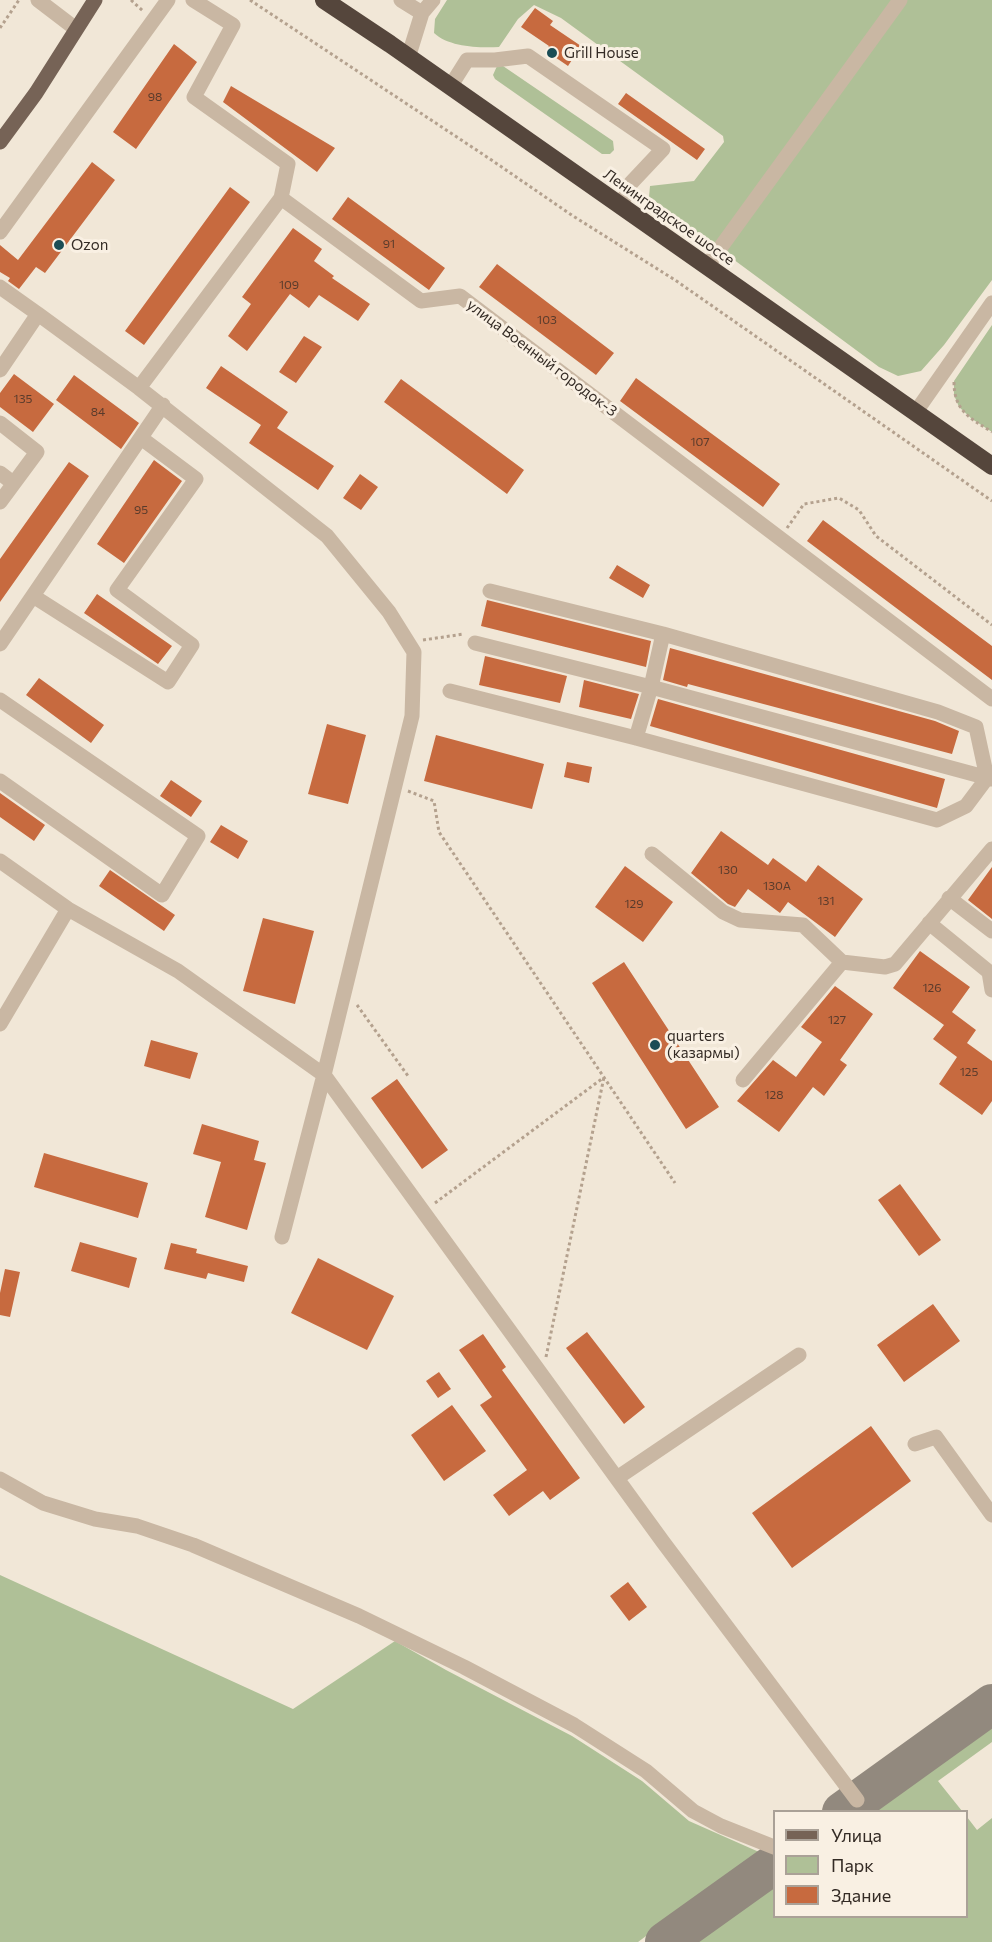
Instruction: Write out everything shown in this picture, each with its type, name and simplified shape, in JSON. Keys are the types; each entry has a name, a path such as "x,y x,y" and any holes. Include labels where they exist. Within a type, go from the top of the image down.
{"highway":[{"name":"Ленинградское шоссе","path":"324,0 992,466"}],"main road":[{"path":"0,142 36,93 95,0"}],"street":[{"path":"38,0 76,29"},
{"path":"0,232 168,0"},
{"path":"139,388 281,198 288,164 194,98 233,25 193,0"},
{"path":"401,0 423,13"},
{"path":"408,58 423,13 433,0"},
{"path":"707,266 900,0"},
{"path":"450,87 467,60 495,60 528,56 663,149 631,183 621,206"},
{"name":"улица Военный городок-3","path":"281,198 421,301 460,296 992,699"},
{"path":"0,287 163,405 327,536 389,612 414,652 412,716 282,1238"},
{"path":"915,413 992,303"},
{"path":"0,370 38,314"},
{"path":"3,634 33,596 163,405"},
{"path":"0,423 37,452 0,502"},
{"path":"33,596 168,682 192,645 117,590 196,479 141,438"},
{"path":"0,473 13,483"},
{"path":"490,591 663,634 938,712 976,728 990,779"},
{"path":"636,738 663,634"},
{"path":"470,638 990,779"},
{"path":"450,691 636,738 937,820 966,806 990,779"},
{"path":"0,700 198,836 162,895 0,781"},
{"path":"652,854 723,912 740,920 803,925 842,962 885,967 895,964 992,849"},
{"path":"0,861 68,909 178,971 324,1075 617,1478 857,1800"},
{"path":"949,898 992,931"},
{"path":"0,1024 68,909"},
{"path":"929,922 989,972 992,990"},
{"path":"743,1080 842,962"},
{"path":"617,1478 799,1355"},
{"path":"915,1444 936,1437 992,1515"},
{"path":"0,1479 44,1503 95,1519 137,1526 193,1545 359,1616 464,1667 574,1725 646,1771 693,1811 721,1826 773,1847"}],"path":[{"path":"0,28 19,0"},
{"path":"250,0 573,216 675,280 992,501"},
{"path":"954,381 954,395 959,407 992,432"},
{"path":"779,538 804,504 839,498 859,510 876,536 992,625"},
{"path":"408,643 470,638"},
{"path":"395,786 434,801 439,832 675,1183"},
{"path":"345,989 408,1076"},
{"path":"424,1211 604,1077"},
{"path":"542,1375 604,1077"}],"green space":[{"path":"447,0 992,0 992,280 944,345 921,371 898,376 879,367 649,197 650,186 694,181 724,142 723,136 561,18 534,5 518,19 499,47 464,46 440,38 434,33 435,19"},
{"path":"497,66 503,66 613,141 614,150 610,154 602,154 495,79 493,75"},
{"path":"992,325 992,432 959,407 954,395 954,381"},
{"path":"0,1575 293,1709 395,1641 572,1736 642,1781 689,1821 759,1852 638,1942 0,1942"},
{"path":"992,1723 992,1742 938,1781 961,1810 870,1810"},
{"path":"968,1818 977,1830 992,1818 992,1942 688,1942 773,1880 773,1918 968,1918"}],"building":[{"path":"535,8 553,21 550,25 581,46 568,66 546,51 549,46 521,27"},
{"path":"174,44 197,62 136,149 113,132"},
{"path":"231,86 335,148 317,172 223,102"},
{"path":"626,93 705,149 697,160 618,104"},
{"path":"92,162 115,180 45,273 36,267 19,289 8,281 10,278 0,272 0,245 18,260"},
{"path":"230,187 250,202 144,345 125,331"},
{"path":"348,197 445,268 429,290 332,219"},
{"path":"293,228 322,249 314,261 334,276 332,278 370,304 358,321 319,295 309,308 290,294 247,351 228,336 251,304 242,297"},
{"path":"497,264 614,353 596,375 479,287"},
{"path":"304,336 322,347 296,383 279,372"},
{"path":"221,366 288,412 277,428 334,466 318,490 249,443 261,425 206,388"},
{"path":"14,374 54,404 33,432 0,407 0,393"},
{"path":"74,375 139,423 121,449 56,400"},
{"path":"636,378 780,484 763,507 620,401"},
{"path":"401,379 524,470 507,494 384,402"},
{"path":"154,460 182,481 124,563 97,544"},
{"path":"69,462 89,476 0,602 0,559"},
{"path":"360,474 378,487 361,510 343,498"},
{"path":"823,520 992,646 992,680 807,541"},
{"path":"617,565 650,585 643,598 609,578"},
{"path":"97,594 172,646 158,664 84,613"},
{"path":"487,600 651,641 646,667 481,626"},
{"path":"670,648 935,721 959,731 952,754 688,684 687,687 663,680"},
{"path":"485,656 567,676 560,703 479,685"},
{"path":"39,678 104,725 91,743 26,695"},
{"path":"584,680 639,694 631,719 579,707"},
{"path":"658,699 945,779 937,808 650,726"},
{"path":"327,724 366,735 348,804 308,794"},
{"path":"436,735 544,764 532,809 424,781"},
{"path":"567,762 592,767 589,783 564,777"},
{"path":"171,780 202,801 191,817 160,796"},
{"path":"0,793 45,825 34,841 0,817"},
{"path":"221,825 248,841 238,859 210,842"},
{"path":"721,831 768,865 773,858 806,882 818,865 863,899 835,937 788,902 780,913 748,889 735,907 728,904 691,873"},
{"path":"625,866 673,902 643,942 595,907"},
{"path":"992,867 992,919 968,900"},
{"path":"110,870 175,915 164,931 99,886"},
{"path":"263,918 314,931 295,1004 243,991"},
{"path":"920,951 970,987 952,1012 976,1030 967,1043 992,1061 992,1101 982,1115 939,1084 957,1057 933,1039 944,1025 893,988"},
{"name":"quarters (казармы)","path":"624,962 719,1107 686,1129 592,983"},
{"path":"835,986 873,1014 840,1060 847,1065 824,1096 813,1087 779,1132 737,1101 773,1060 796,1077 822,1042 801,1027"},
{"path":"151,1040 198,1053 190,1079 144,1066"},
{"path":"397,1079 448,1150 422,1169 371,1098"},
{"path":"202,1124 259,1141 254,1160 266,1163 247,1230 205,1217 221,1162 193,1154"},
{"path":"44,1153 148,1183 138,1218 34,1187"},
{"path":"900,1184 941,1240 919,1256 878,1200"},
{"path":"80,1242 137,1258 129,1288 71,1271"},
{"path":"171,1243 197,1249 196,1253 248,1266 244,1282 208,1273 206,1279 164,1269"},
{"path":"318,1258 394,1296 367,1350 291,1313"},
{"path":"5,1269 20,1272 10,1317 0,1315 0,1293"},
{"path":"933,1304 960,1341 904,1382 877,1345"},
{"path":"587,1332 645,1407 624,1424 566,1348"},
{"path":"483,1334 506,1367 502,1370 580,1478 550,1500 543,1491 509,1516 493,1495 527,1470 480,1405 492,1397 459,1350"},
{"path":"439,1372 451,1389 438,1398 426,1381"},
{"path":"452,1405 486,1451 444,1481 411,1435"},
{"path":"871,1426 911,1481 792,1568 752,1513"},
{"path":"628,1582 647,1607 629,1621 610,1596"}],"taxiway":[{"path":"845,1810 992,1704"},
{"path":"665,1942 773,1865"}],"place":[{"name":"Grill House","path":"552,53"},
{"name":"Ozon","path":"59,245"},
{"name":"quarters (казармы)","path":"655,1045"}]}
